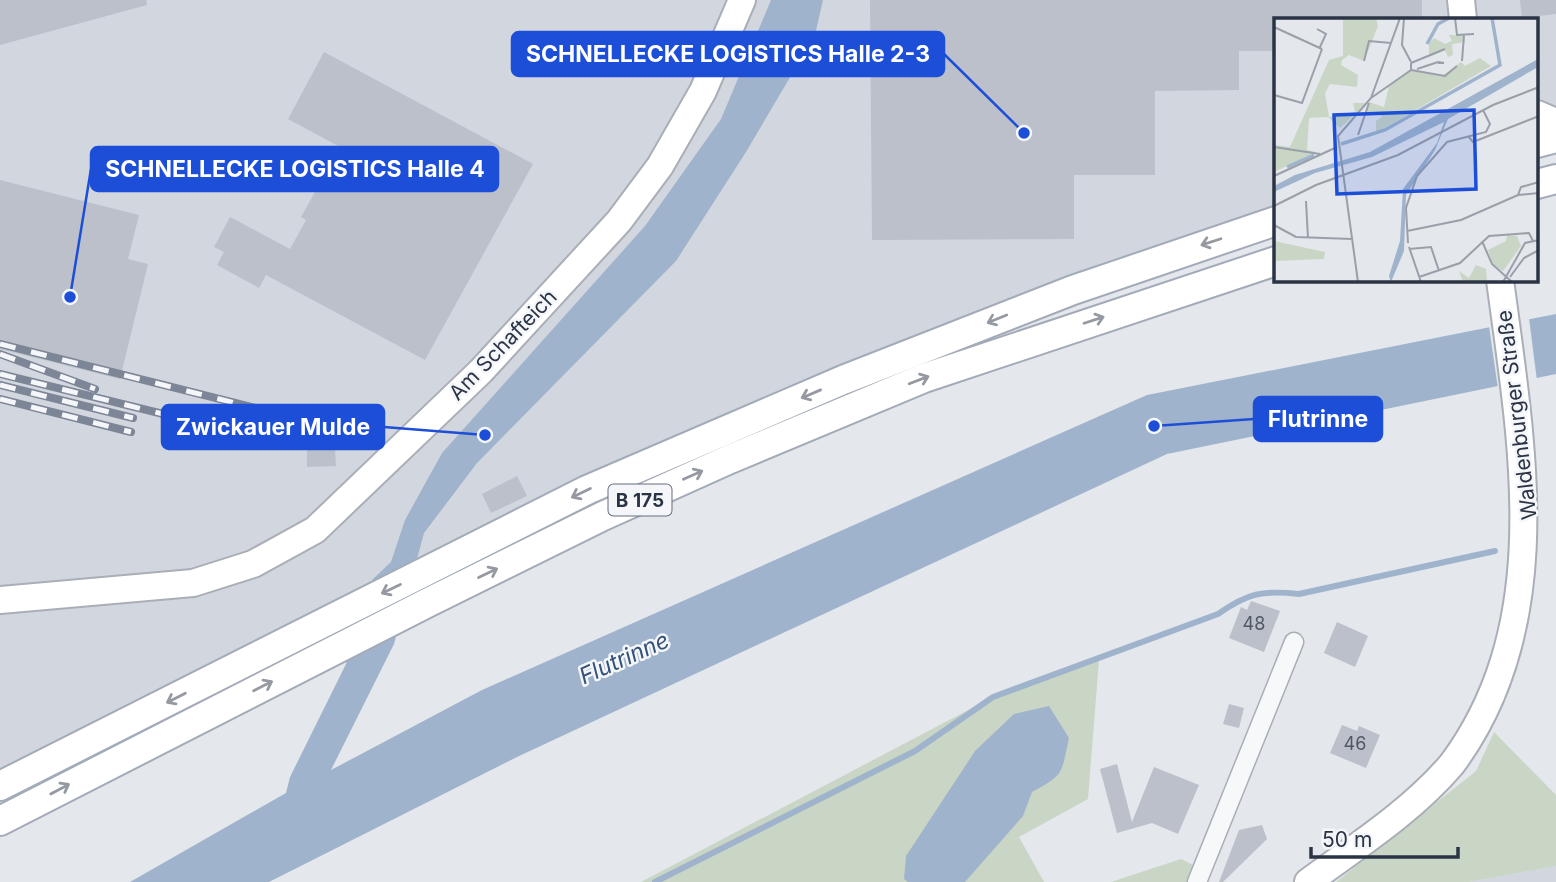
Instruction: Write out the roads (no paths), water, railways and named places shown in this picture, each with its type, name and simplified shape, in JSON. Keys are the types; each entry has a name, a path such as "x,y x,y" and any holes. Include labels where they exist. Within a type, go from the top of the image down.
{"main road":[{"path":"1538,143 1556,138"},
{"path":"1538,184 1556,179"},
{"name":"B 175","path":"0,786 587,490 843,380 1073,290 1274,222"},
{"name":"B 175","path":"0,821 603,516 868,400 983,357 1274,262"}],"street":[{"name":"Am Schafteich","path":"0,600 193,583 253,564 315,530 481,371 619,221 660,166 703,91 741,0"},
{"path":"1461,0 1463,18"},
{"path":"1538,114 1556,122"},
{"name":"Waldenburger Straße","path":"1308,882 1403,812 1452,765 1493,707 1517,649 1529,583 1529,494 1500,282"},
{"path":"1197,882 1293,642"}],"water":[{"path":"771,0 823,0 815,35 746,152 676,261 477,463 424,533 394,644 331,770 482,690 1147,395 1556,314 1556,374 1167,454 517,757 269,882 130,882 286,793 290,777 346,664 373,579 391,562 405,520 442,453 645,226 721,119"},
{"path":"1049,706 1069,738 1060,772 1032,792 1023,816 965,882 908,882 904,879 906,856 975,751 1014,714"}],"waterway":[{"path":"655,882 915,751 993,697 1218,614 1247,597 1275,592 1299,594 1495,551"}],"railway":[{"path":"0,344 259,409"},
{"path":"0,354 95,389"},
{"path":"0,374 212,426 315,437"},
{"path":"0,385 133,418"},
{"path":"0,399 131,432"}],"place":[{"name":"SCHNELLECKE LOGISTICS Halle 2-3","path":"1024,133"},
{"name":"SCHNELLECKE LOGISTICS Halle 4","path":"70,297"},
{"name":"Flutrinne","path":"1154,426"},
{"name":"Zwickauer Mulde","path":"485,435"}]}
